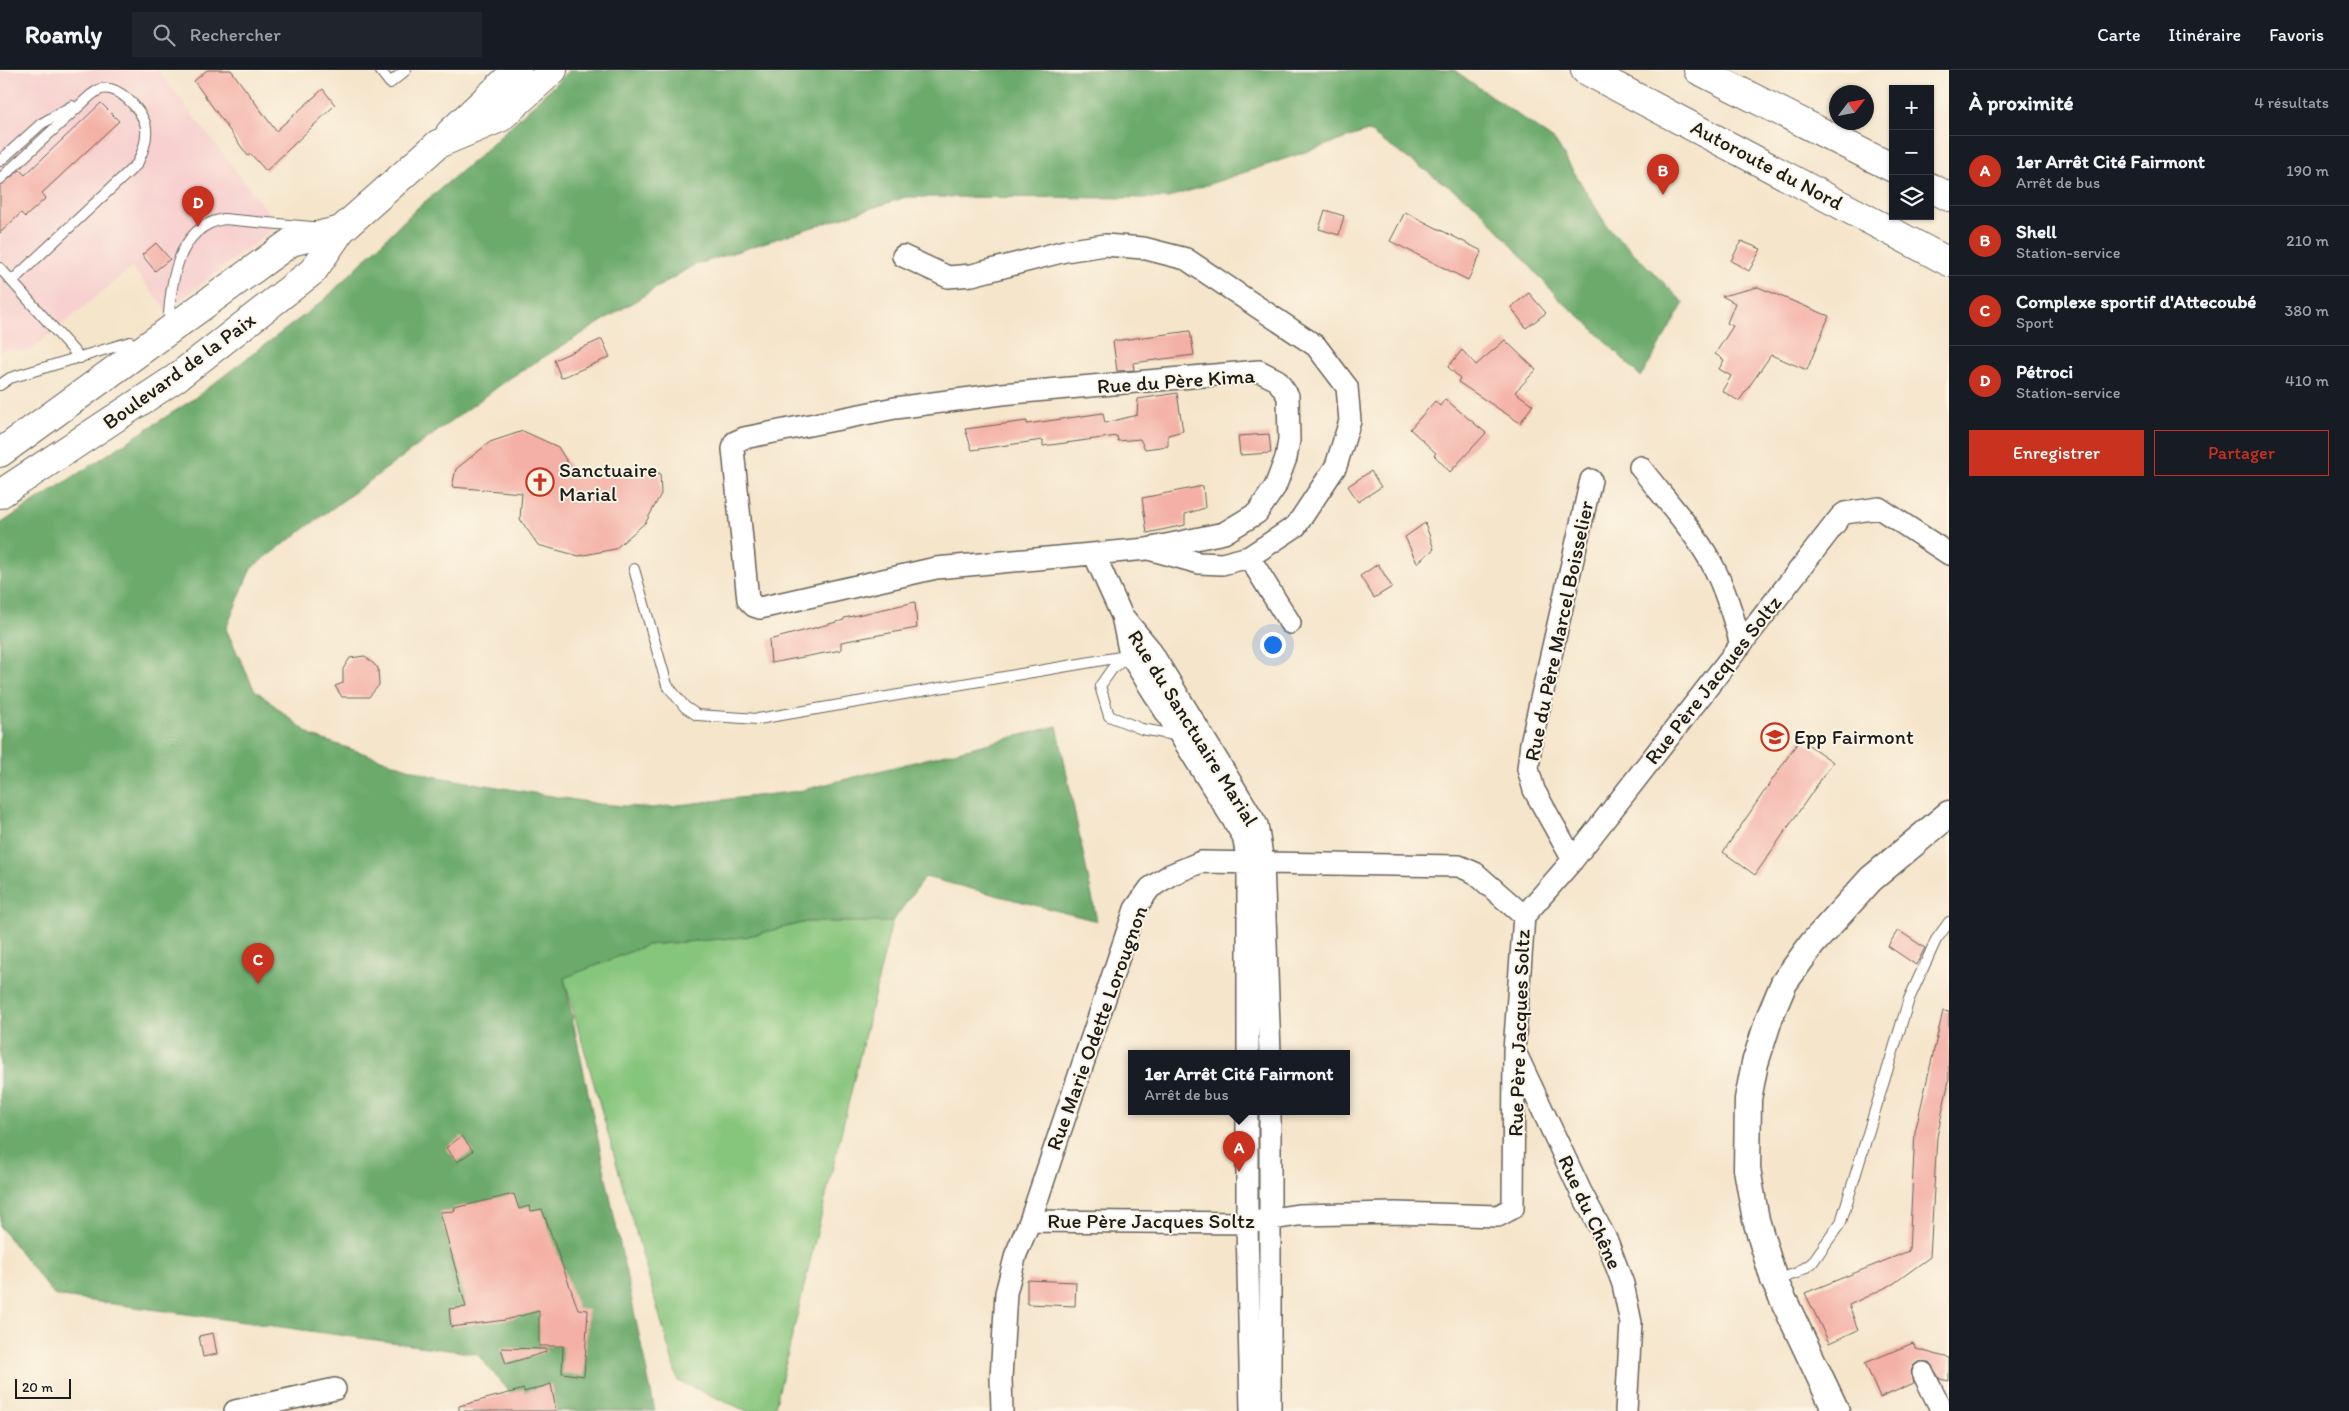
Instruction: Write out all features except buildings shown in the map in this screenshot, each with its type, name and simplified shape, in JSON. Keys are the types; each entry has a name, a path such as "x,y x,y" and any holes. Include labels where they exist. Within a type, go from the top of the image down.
{"main road":[{"path":"438,144 496,70"},
{"path":"438,144 517,70"},
{"path":"438,144 500,118 553,70"},
{"name":"Autoroute du Nord","path":"1585,70 1949,262"},
{"path":"1698,70 1889,166"},
{"name":"Boulevard de la Paix","path":"0,494 176,378 313,270 341,230 438,144"},
{"path":"1934,189 1949,197"},
{"name":"Boulevard de la Paix","path":"0,453 291,242 341,230"}],"street":[{"path":"903,256 948,277 972,275 1065,251 1105,246 1143,248 1186,259 1316,346 1347,387 1350,421 1336,466 1296,526 1249,557 1222,564 1199,563 1147,549"},
{"name":"Rue du Père Kima","path":"1259,371 1277,380 1288,396 1289,440 1286,458 1275,488 1257,513 1224,534 1147,549 1094,554 936,568 760,608 754,606 748,600 732,450 735,442 744,438 895,408 1002,394 1259,371"},
{"path":"1640,467 1688,527 1711,562 1730,603 1741,644"},
{"name":"Rue du Père Marcel Boisselier","path":"1573,860 1538,797 1528,769 1531,743 1591,480"},
{"name":"Rue Père Jacques Soltz","path":"1030,1221 1246,1223 1298,1215 1498,1216 1513,1208 1514,1051 1524,916 1573,860 1845,513 1879,508 1949,554"},
{"name":"Rue du Sanctuaire Marial","path":"1094,554 1180,736 1243,836 1256,862 1270,1050"},
{"path":"1249,557 1290,623"},
{"name":"Rue du Sanctuaire Marial","path":"1139,652 1257,825 1248,1050"},
{"path":"1836,1411 1774,1280 1756,1220 1747,1169 1748,1099 1755,1063 1770,1016 1784,983 1812,944 1871,879 1949,814"},
{"name":"Rue Marie Odette Lorougnon","path":"1002,1411 1001,1378 1006,1293 1016,1254 1030,1221 1135,909 1150,888 1170,876 1201,862 1460,866 1475,872 1524,916"},
{"name":"Rue du Chêne","path":"1514,1051 1581,1192 1608,1241 1623,1284 1631,1322 1626,1411"},
{"path":"1247,1115 1246,1223 1251,1411"},
{"path":"1270,1115 1270,1411"},
{"path":"1923,1374 1942,1411"},
{"path":"235,1411 335,1389"}],"lane":[{"path":"380,70 390,83 406,70"},
{"path":"0,161 41,124 102,89 114,90 125,96 136,108 145,123 144,150 137,164 12,281"},
{"path":"0,179 91,95"},
{"path":"168,333 171,287 183,250 190,237 210,221 224,219 341,230"},
{"path":"0,268 80,358"},
{"path":"0,384 10,378 130,342 139,354"},
{"path":"634,569 667,685 685,707 697,715 758,719 1139,652"},
{"path":"1139,652 1112,669 1100,686 1109,716 1142,729 1180,736"},
{"path":"1774,1280 1797,1273 1812,1263 1841,1222 1909,999 1936,940 1949,922"}],"shaded area":[{"path":"0,70 158,70 278,225 167,311 132,267 30,351 0,350"}],"green space":[{"path":"570,70 1454,70 1555,141 1607,226 1684,303 1641,377 1586,322 1560,300 1477,206 1368,131 1168,198 906,197 692,266 510,378 251,568 226,629 254,689 312,736 432,776 599,804 652,808 799,791 1057,726 1097,921 925,877 892,922 806,922 745,937 647,945 564,978 655,1411 526,1411 477,1354 55,1296 0,1227 0,524 192,400 324,300 415,210 478,157"},
{"path":"806,922 892,922 774,1411 747,1411 678,1381 564,978 647,945 745,937"}],"place":[{"name":"Shell","path":"1663,195"},
{"name":"Pétroci","path":"198,227"},
{"name":"Sanctuaire Marial","path":"540,482"},
{"name":"Epp Fairmont","path":"1775,737"},
{"name":"Complexe sportif d'Attecoubé","path":"258,984"},
{"name":"1er Arrêt Cité Fairmont","path":"1239,1172"}]}
